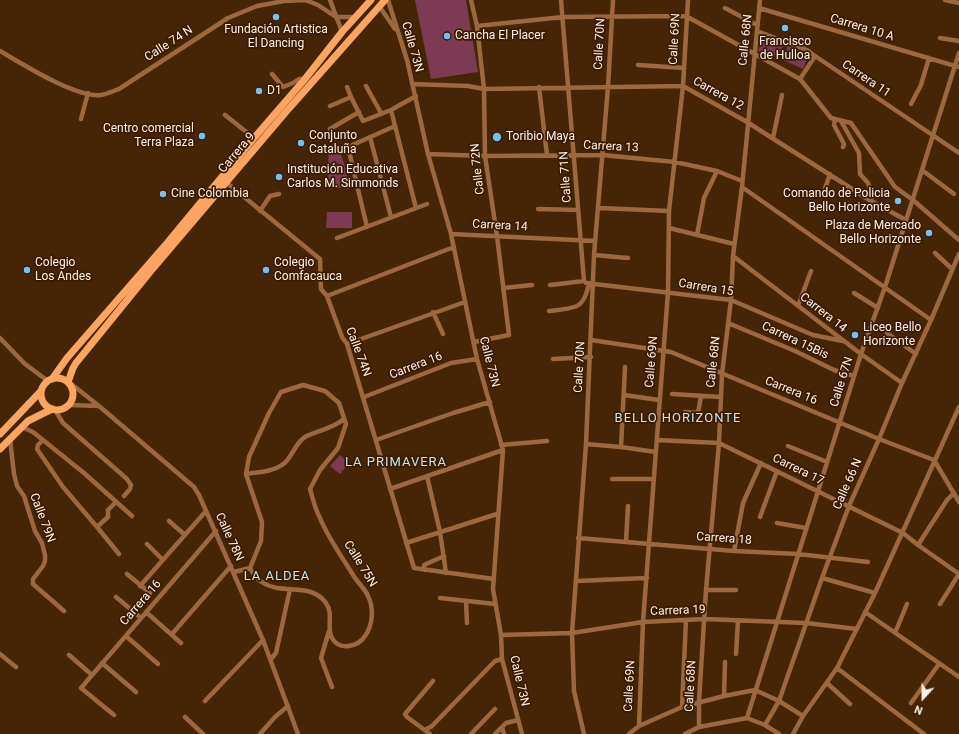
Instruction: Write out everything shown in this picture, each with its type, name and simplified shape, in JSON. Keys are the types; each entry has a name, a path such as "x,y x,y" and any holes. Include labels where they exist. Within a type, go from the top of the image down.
{"main road":[{"name":"Carrera 9","path":"50,380 67,358 168,242 305,79 354,17 371,0"},
{"name":"Carrera 9","path":"69,383 73,368 80,358 150,272 379,3 386,0"},
{"path":"0,434 50,380 58,378 69,383 73,390 73,398 70,404 64,409 53,410 28,421 0,449"},
{"path":"41,391 44,404 53,410"}],"street":[{"name":"Calle 74 N","path":"0,51 28,68 78,92 101,95 119,89 228,18 257,6 284,1 305,0 318,5 336,18"},
{"path":"330,0 342,32"},
{"name":"Calle 73N","path":"386,0 399,36 416,96 428,154 451,234 477,359 502,448 493,589 502,635 502,659 522,734"},
{"name":"Calle 72N","path":"471,0 477,26 484,89 484,156 497,236 509,335 474,342"},
{"name":"Calle 71N","path":"561,0 581,241 589,282"},
{"name":"Calle 70N","path":"584,734 574,691 572,632 591,357 589,282 594,255 599,208 608,87 612,0"},
{"name":"Calle 69N","path":"638,726 643,622 668,292 669,211 683,86 688,0"},
{"name":"Calle 68N","path":"699,727 699,702 706,590 719,443 722,374 731,300 734,244 742,187 760,0"},
{"path":"945,0 959,4"},
{"path":"379,3 399,36"},
{"path":"725,8 757,25"},
{"name":"Carrera 10 A","path":"759,8 957,66"},
{"path":"477,26 563,17 686,16 800,79 831,118 851,123 895,187 913,200 959,240"},
{"path":"336,18 354,17"},
{"name":"Carrera 11","path":"757,31 807,50 959,154"},
{"path":"940,38 959,41"},
{"name":"Calle 67N","path":"747,718 861,354 885,287 957,66 959,53"},
{"path":"800,79 815,56"},
{"path":"911,104 921,85 929,58"},
{"path":"638,65 684,68"},
{"path":"272,74 283,86 298,79 305,79"},
{"name":"Carrera 12","path":"412,84 468,86 484,89 683,86 748,122 871,201 906,220"},
{"path":"347,86 363,121 391,110 416,96"},
{"path":"366,86 381,113"},
{"path":"539,87 547,155"},
{"path":"81,119 88,93"},
{"path":"773,138 782,95"},
{"path":"330,106 351,97"},
{"path":"391,110 416,208"},
{"path":"330,129 359,112"},
{"path":"225,115 254,138"},
{"path":"834,119 834,125 844,144 843,147"},
{"path":"841,121 859,153 858,164 860,174 868,183 872,194 871,201"},
{"path":"366,227 348,147 395,126"},
{"path":"370,137 391,217"},
{"name":"Carrera 13","path":"428,154 484,156 602,155 675,162 716,171 742,180"},
{"path":"922,170 954,194"},
{"path":"697,235 704,198 716,171"},
{"path":"822,194 830,174"},
{"name":"Calle 74N","path":"226,183 320,259 321,289 327,296 342,337 347,344 414,568 425,570"},
{"path":"742,187 932,320"},
{"path":"260,211 270,196 279,194"},
{"path":"337,238 427,204"},
{"path":"599,208 669,211"},
{"path":"538,209 578,210"},
{"path":"669,228 734,244"},
{"name":"Carrera 14","path":"451,234 595,241"},
{"path":"327,296 454,247"},
{"path":"934,253 952,269"},
{"name":"Calle 66 N","path":"765,725 779,701 829,557 849,506 879,440 902,383 932,320 959,254"},
{"path":"594,255 628,258"},
{"name":"Carrera 14","path":"733,256 843,341 902,383"},
{"path":"798,306 811,271"},
{"path":"549,311 573,307 580,304 587,292 589,282"},
{"name":"Carrera 15","path":"550,285 589,282 731,300 813,335 843,341"},
{"path":"503,288 532,285"},
{"path":"854,293 878,308"},
{"path":"347,344 464,302"},
{"path":"433,312 443,334"},
{"name":"Carrera 15Bis","path":"728,323 834,370 854,376"},
{"path":"887,333 916,354"},
{"path":"0,338 25,364 50,380"},
{"name":"Carrera 16","path":"591,340 671,352 840,422 879,440 934,460"},
{"path":"552,359 591,357"},
{"name":"Carrera 16","path":"364,397 452,363 477,359"},
{"path":"621,447 625,367"},
{"name":"Calle 78N","path":"69,383 99,406 194,487 216,531 263,640 298,734"},
{"path":"234,572 250,568 261,541 262,522 246,474 249,457 269,413 281,392 303,385 325,391 339,403 344,419 333,427 306,436 299,442 282,465 266,471 246,474"},
{"path":"672,394 721,397"},
{"path":"624,395 659,400"},
{"path":"685,412 698,413 701,396"},
{"path":"376,440 453,413 490,402"},
{"path":"70,404 99,406"},
{"path":"793,734 802,716 837,668 857,630 959,407"},
{"path":"53,410 63,423 127,479 131,485 130,489 124,496"},
{"name":"Calle 75N","path":"250,568 255,577 269,586 309,591 321,598 327,604 330,615 331,638 337,644 346,647 357,643 364,637 370,627 372,617 368,596 358,584 320,518 310,489 320,470 338,448 346,424 344,419"},
{"path":"22,427 33,432 84,473 132,516"},
{"name":"Calle 79N","path":"10,439 17,486 24,496 35,531 42,543 45,555 45,561 39,573 32,579 33,584 64,611"},
{"path":"43,440 38,445 37,449 63,487 119,554"},
{"name":"Carrera 17","path":"657,440 719,443 903,532 918,545 959,574"},
{"path":"390,489 502,448 548,441"},
{"path":"586,444 656,452"},
{"path":"788,446 827,462"},
{"path":"934,460 959,502"},
{"path":"734,551 743,503 761,463"},
{"path":"760,517 777,471"},
{"path":"427,476 440,532 446,572"},
{"path":"612,479 654,479"},
{"path":"918,545 954,493"},
{"path":"97,527 108,517 108,510 116,502"},
{"path":"626,541 628,506"},
{"path":"140,586 206,511"},
{"path":"406,543 498,514"},
{"path":"169,521 185,535"},
{"path":"777,523 806,528"},
{"name":"Carrera 16","path":"114,715 81,688 216,531"},
{"name":"Carrera 18","path":"578,538 734,551 798,554 868,562"},
{"path":"147,544 163,560"},
{"path":"444,556 424,565 425,570 494,579"},
{"path":"172,634 231,566"},
{"path":"127,574 150,593"},
{"path":"940,604 959,574"},
{"path":"576,581 647,578"},
{"path":"822,578 875,593"},
{"path":"271,660 276,653 290,589"},
{"path":"706,590 736,590"},
{"path":"116,597 141,618"},
{"path":"440,598 495,604"},
{"path":"466,601 467,623"},
{"path":"895,633 907,604"},
{"path":"146,612 181,642"},
{"path":"865,612 959,677"},
{"name":"Carrera 19","path":"502,635 572,632 643,622 705,619 806,623 857,630"},
{"path":"682,707 686,620"},
{"path":"736,654 738,620"},
{"path":"330,629 321,658 332,687"},
{"path":"126,636 158,664"},
{"path":"205,701 263,640"},
{"path":"0,654 16,667"},
{"path":"69,655 92,675"},
{"path":"425,730 432,726 496,662 502,659"},
{"path":"724,696 725,662"},
{"path":"102,663 136,692"},
{"path":"910,703 939,664"},
{"path":"837,668 924,734"},
{"path":"430,734 405,714 433,680"},
{"path":"827,683 850,704"},
{"path":"629,734 638,726 682,707 724,696 756,690 779,701 802,716"},
{"path":"260,734 274,717 288,706"},
{"path":"471,734 495,709"},
{"path":"185,717 203,734"},
{"path":"685,734 699,727 747,718 765,725 779,734"},
{"path":"495,734 510,721 518,720"},
{"path":"502,727 504,734"}],"shaded area":[{"name":"Cancha El Placer","path":"415,0 466,0 478,72 431,79"},
{"path":"763,36 784,42 780,58 758,51"},
{"path":"788,45 809,55 803,69 783,60"},
{"path":"337,144 344,163 350,189 328,187 328,166 340,163 328,164 329,148"},
{"path":"327,212 352,212 352,228 326,228"},
{"path":"340,455 349,463 340,474 330,466"}],"place":[{"name":"Fundación Artistica El Dancing","path":"276,17"},
{"name":"Francisco de Hulloa","path":"785,28"},
{"name":"Cancha El Placer","path":"447,36"},
{"name":"D1","path":"259,91"},
{"name":"Centro comercial Terra Plaza","path":"202,136"},
{"name":"Toribio Maya","path":"497,137"},
{"name":"Conjunto Cataluña","path":"301,143"},
{"name":"Institución Educativa Carlos M. Simmonds","path":"279,177"},
{"name":"Cine Colombia","path":"163,194"},
{"name":"Comando de Policia Bello Horizonte","path":"898,201"},
{"name":"Plaza de Mercado Bello Horizonte","path":"929,233"},
{"name":"Colegio Los Andes","path":"27,270"},
{"name":"Colegio Comfacauca","path":"266,270"},
{"name":"Liceo Bello Horizonte","path":"855,335"}],"district":[{"name":"BELLO HORIZONTE","path":"678,419"},
{"name":"LA PRIMAVERA","path":"396,463"},
{"name":"LA ALDEA","path":"277,577"}]}
